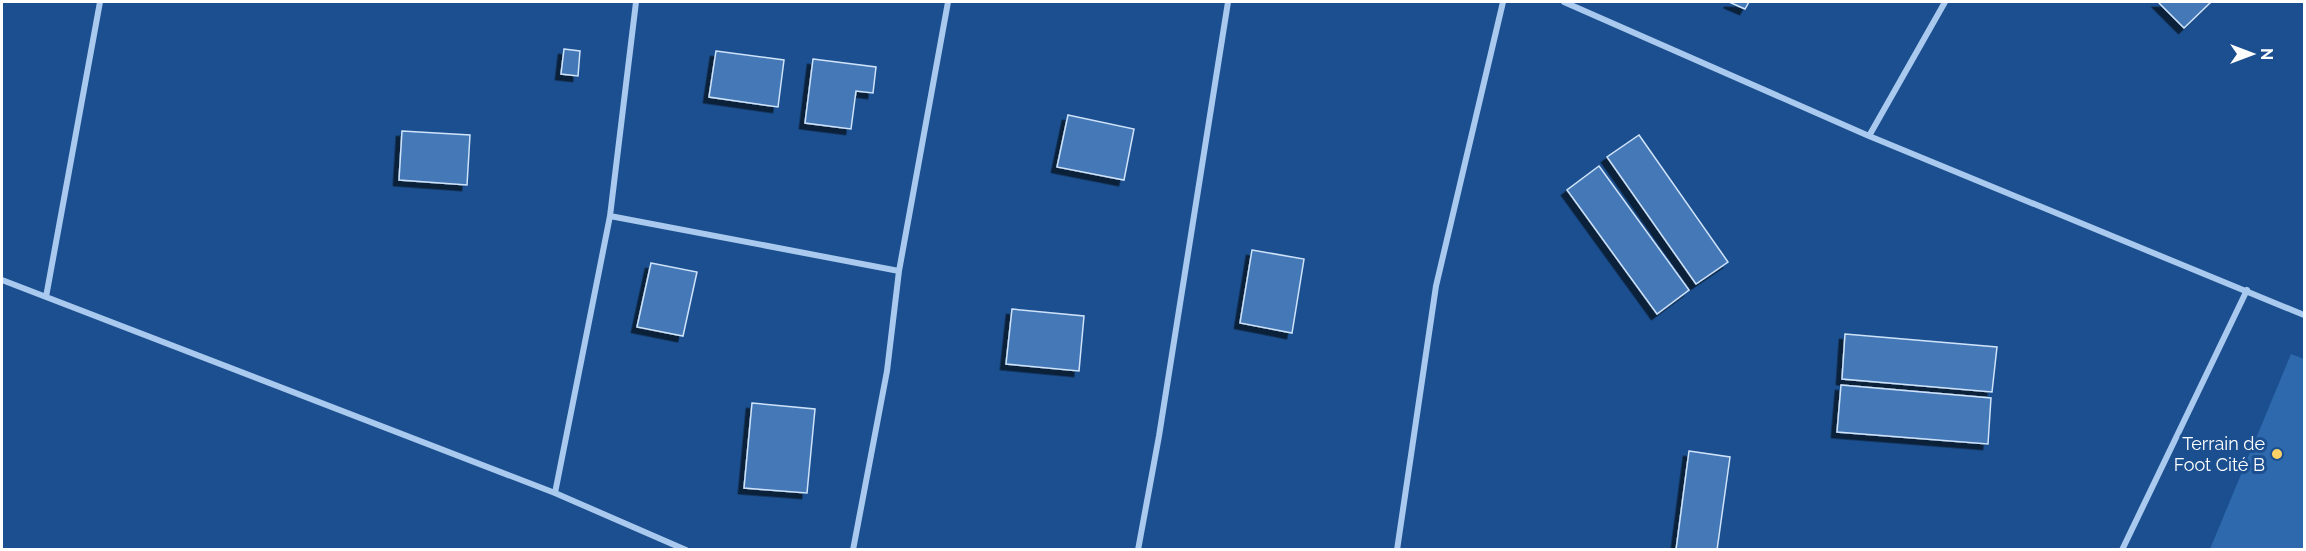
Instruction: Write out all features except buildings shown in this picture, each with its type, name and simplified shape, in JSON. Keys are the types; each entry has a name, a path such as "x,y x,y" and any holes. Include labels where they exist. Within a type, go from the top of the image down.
{"street":[{"path":"46,297 100,2"},
{"path":"555,494 610,216 636,2"},
{"path":"853,549 887,371 899,271 948,2"},
{"path":"1138,549 1159,436 1228,2"},
{"path":"1397,549 1436,286 1503,2"},
{"path":"1565,2 1869,136 2304,315"},
{"path":"1869,136 1945,2"},
{"path":"610,216 899,271"},
{"path":"2,280 555,494 686,549"},
{"path":"2122,549 2247,290"}],"shaded area":[{"name":"Terrain de Foot Cité B","path":"2291,354 2304,359 2304,549 2210,549"}],"place":[{"name":"Terrain de Foot Cité B","path":"2277,454"}]}
